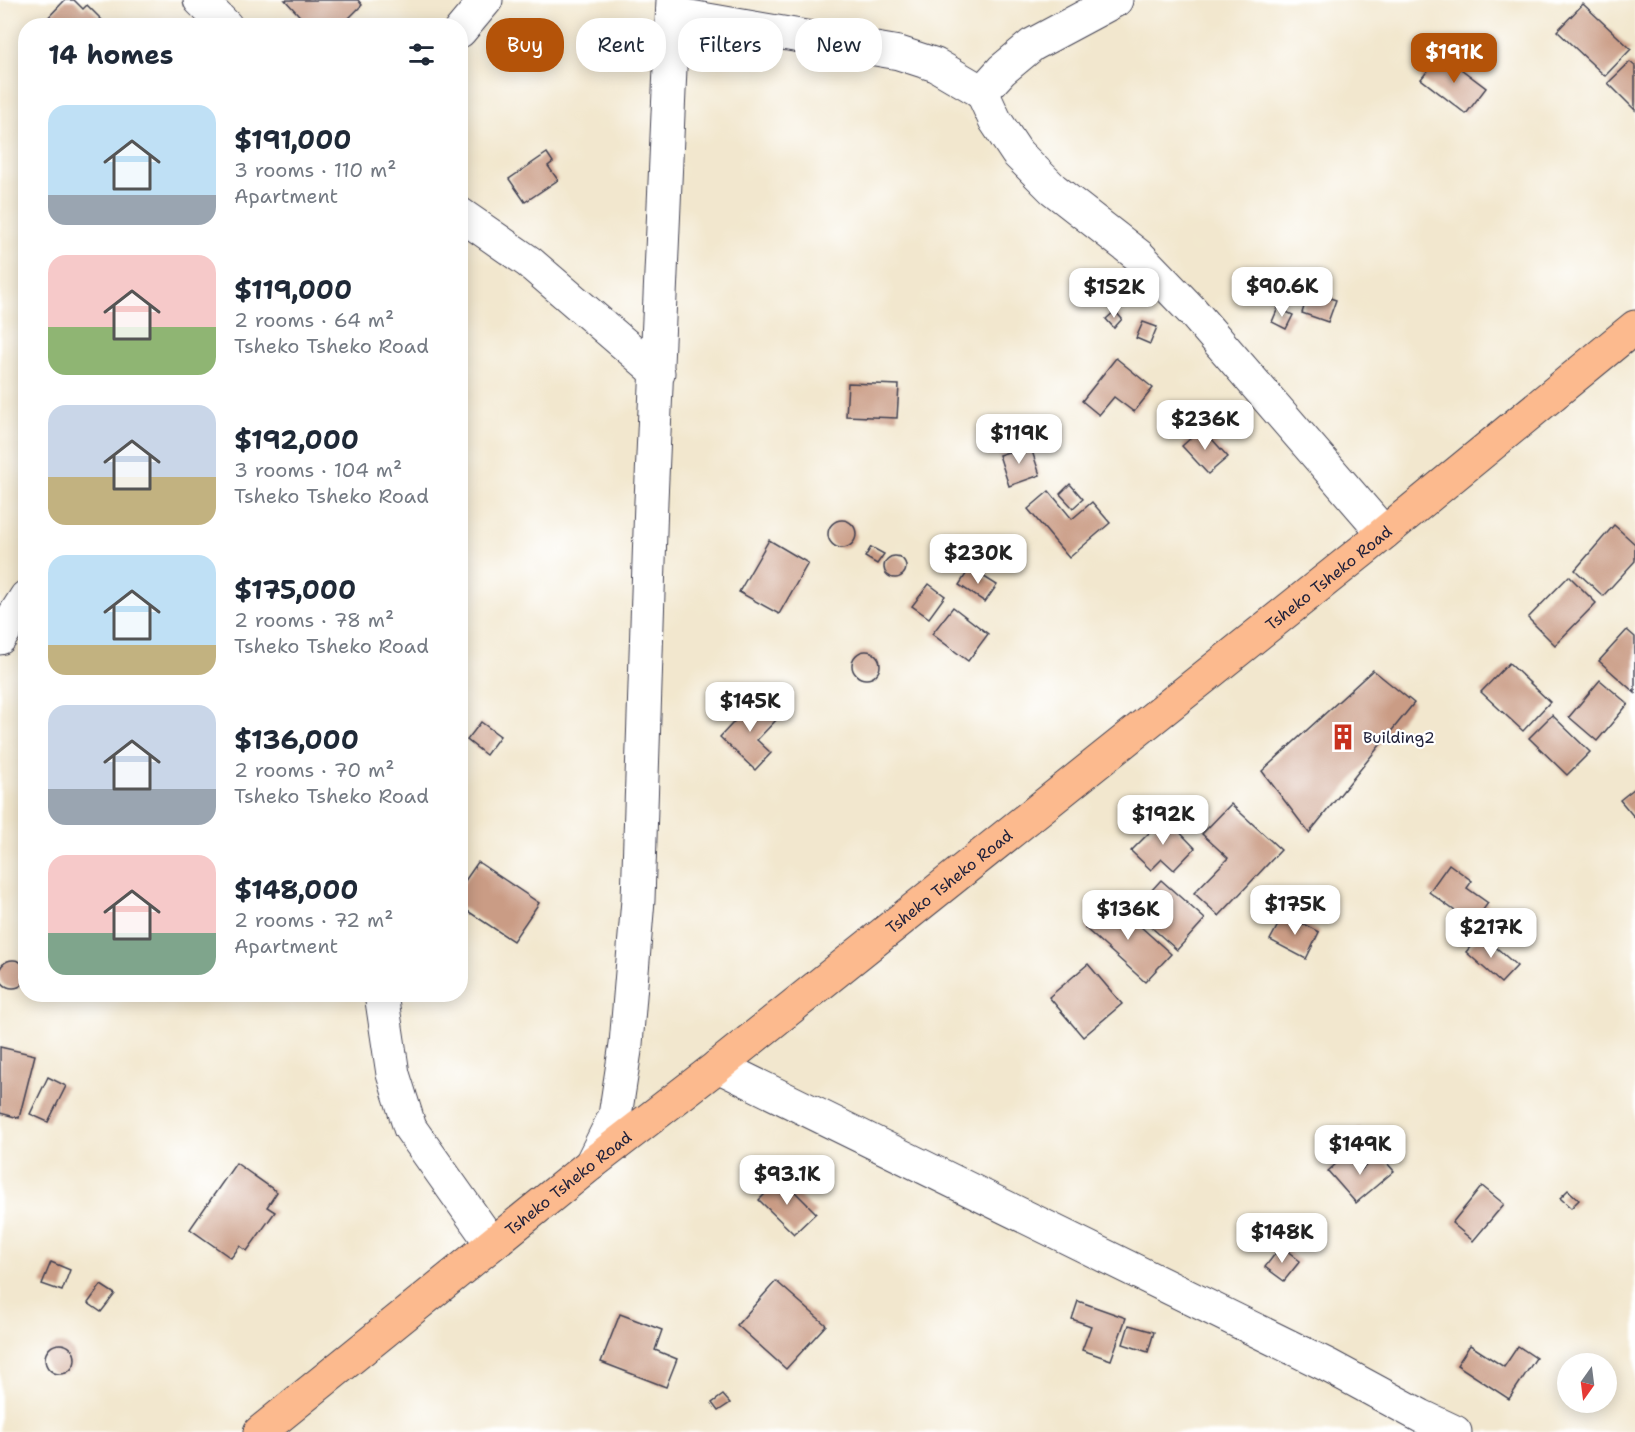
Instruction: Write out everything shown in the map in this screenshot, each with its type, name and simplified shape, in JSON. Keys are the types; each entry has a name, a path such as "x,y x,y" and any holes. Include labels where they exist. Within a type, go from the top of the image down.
{"highway":[{"name":"Tsheko Tsheko Road","path":"260,1432 591,1164 718,1066 1384,533 1635,327"}],"street":[{"path":"200,0 218,18"},
{"path":"468,21 486,0"},
{"path":"982,92 1002,70 1032,45 1116,0"},
{"path":"591,1164 615,1116 626,1044 638,900 650,524 673,7 899,53 936,65 982,92 995,120 1017,153 1053,189 1139,255 1192,311 1384,533"},
{"path":"468,219 529,261 658,373"},
{"path":"0,638 18,610"},
{"path":"382,1002 393,1074 410,1128 492,1244"},
{"path":"718,1066 1326,1365 1455,1432"}],"building":[{"path":"65,0 74,0 83,9 87,5 100,18 48,18"},
{"path":"285,0 358,0 362,5 349,18 302,18"},
{"path":"1583,4 1631,49 1605,76 1557,31"},
{"path":"1441,54 1486,88 1466,114 1421,79"},
{"path":"1630,62 1635,66 1635,110 1608,83"},
{"path":"547,153 553,162 548,166 558,180 525,202 509,179"},
{"path":"1309,291 1336,300 1328,322 1302,313"},
{"path":"1278,308 1293,315 1286,329 1272,322"},
{"path":"1115,311 1122,319 1114,328 1106,319"},
{"path":"1143,322 1157,327 1150,344 1136,338"},
{"path":"1116,358 1153,388 1134,412 1114,397 1099,415 1082,401"},
{"path":"848,383 899,385 897,418 846,416"},
{"path":"1202,428 1228,457 1208,474 1182,446"},
{"path":"1030,445 1040,475 1009,486 999,455"},
{"path":"1070,484 1083,499 1073,508 1060,494"},
{"path":"1049,491 1072,519 1092,502 1110,523 1069,558 1028,509"},
{"path":"842,520 852,524 856,534 852,544 842,548 832,544 828,534 832,524"},
{"path":"1614,525 1635,544 1635,561 1603,596 1575,570"},
{"path":"769,540 808,563 779,614 739,592"},
{"path":"871,547 884,554 877,564 865,557"},
{"path":"895,556 903,559 906,567 903,575 895,578 887,575 884,567 887,559"},
{"path":"970,568 997,585 985,602 959,585"},
{"path":"1569,576 1596,603 1555,645 1528,618"},
{"path":"929,584 945,596 929,618 912,606"},
{"path":"953,607 988,634 968,661 932,634"},
{"path":"1627,630 1635,637 1635,693 1599,661"},
{"path":"866,651 876,655 880,665 876,675 866,679 856,675 852,665 856,655"},
{"path":"1509,663 1550,702 1523,731 1481,692"},
{"name":"Building2","path":"1373,670 1414,703 1309,833 1262,771"},
{"path":"1600,680 1628,704 1597,741 1569,717"},
{"path":"756,698 778,718 757,740 771,753 755,770 720,737"},
{"path":"1552,715 1590,752 1567,775 1529,738"},
{"path":"481,722 500,736 486,755 468,739"},
{"path":"1635,788 1635,818 1620,800"},
{"path":"1231,804 1281,850 1219,916 1194,893 1228,858 1202,834"},
{"path":"1165,817 1195,848 1174,870 1162,859 1151,870 1131,851"},
{"path":"478,862 539,903 513,941 468,911 468,876"},
{"path":"1449,864 1472,881 1467,888 1488,903 1473,924 1429,892"},
{"path":"1161,880 1205,919 1177,950 1133,911"},
{"path":"1110,899 1171,954 1145,982 1085,928"},
{"path":"1284,914 1319,932 1306,959 1270,940"},
{"path":"1481,934 1517,966 1501,983 1466,952"},
{"path":"13,960 18,961 18,987 13,988 3,984 -1,974 3,964"},
{"path":"1088,964 1122,1004 1083,1037 1049,997"},
{"path":"0,1047 35,1055 19,1118 0,1113"},
{"path":"48,1077 66,1086 48,1122 30,1114"},
{"path":"1359,1127 1366,1135 1355,1145 1349,1137"},
{"path":"1379,1154 1394,1171 1356,1203 1328,1171 1346,1155 1360,1171"},
{"path":"236,1163 277,1192 267,1207 275,1212 247,1251 240,1246 231,1258 190,1229"},
{"path":"781,1178 816,1213 794,1234 759,1200"},
{"path":"1482,1186 1504,1204 1473,1241 1452,1223"},
{"path":"1568,1190 1579,1200 1571,1208 1560,1198"},
{"path":"1281,1246 1300,1261 1284,1281 1265,1267"},
{"path":"51,1262 70,1270 62,1291 42,1284"},
{"path":"776,1281 826,1325 786,1369 737,1325"},
{"path":"101,1285 115,1294 101,1312 88,1303"},
{"path":"1078,1301 1126,1318 1111,1360 1082,1350 1091,1326 1072,1319"},
{"path":"620,1314 662,1330 655,1350 677,1359 666,1387 601,1362"},
{"path":"1129,1325 1154,1332 1148,1352 1123,1344"},
{"path":"60,1344 66,1345 74,1353 74,1365 66,1373 60,1374 54,1373 46,1365 45,1359 46,1353 54,1345"},
{"path":"1470,1345 1504,1367 1518,1346 1536,1358 1509,1399 1457,1365"},
{"path":"723,1395 730,1403 718,1411 712,1403"}],"place":[{"name":"Building2","path":"1343,737"}]}
